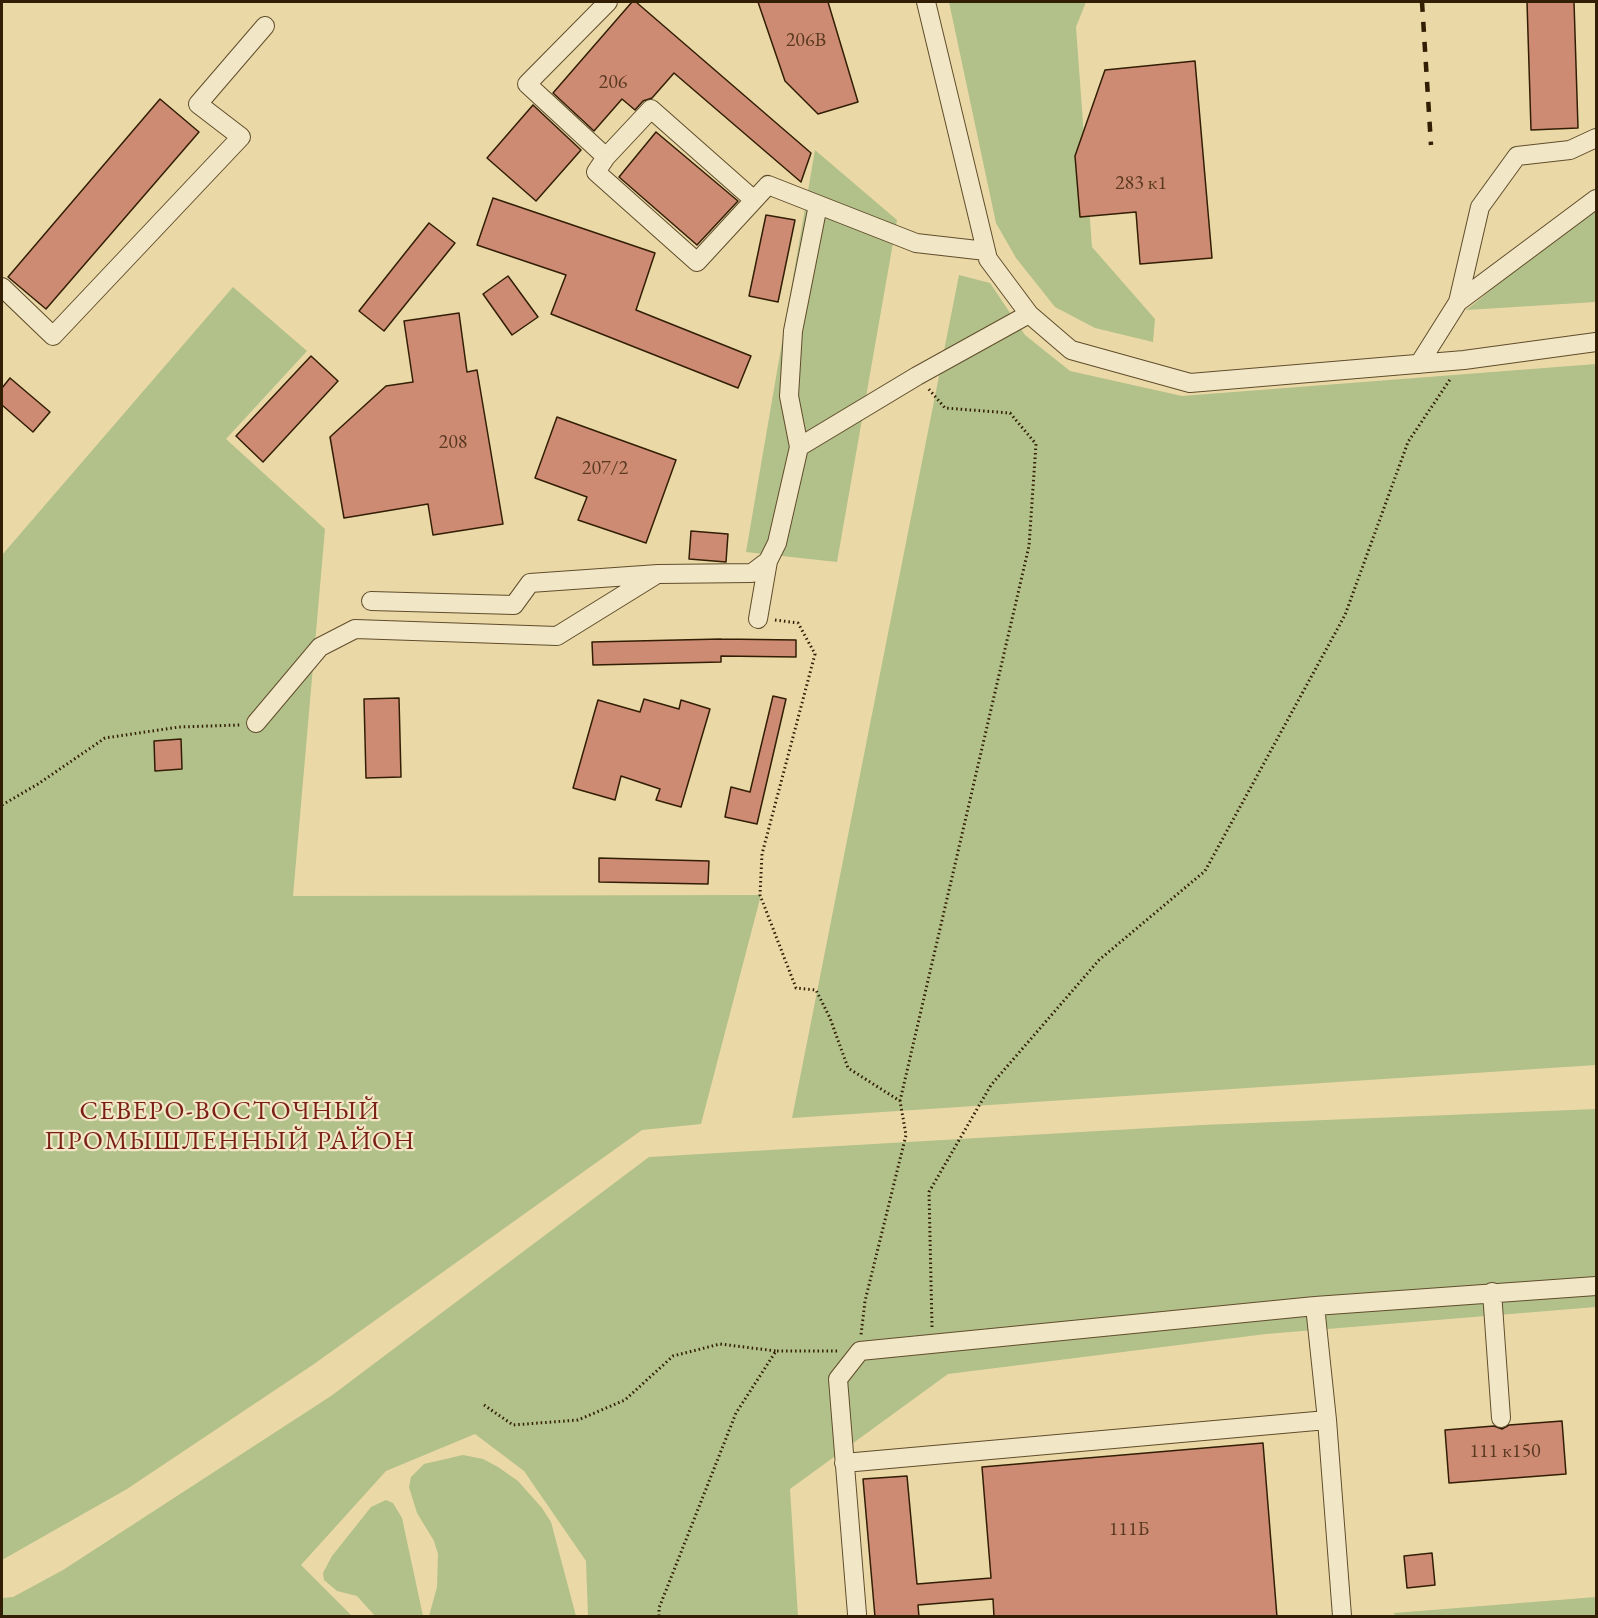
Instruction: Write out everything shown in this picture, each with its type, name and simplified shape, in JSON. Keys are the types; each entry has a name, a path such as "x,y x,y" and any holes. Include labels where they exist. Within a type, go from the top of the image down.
{"street":[{"path":"606,157 527,84 609,2"},
{"path":"927,2 988,259 1029,314 1071,350 1190,383 1464,360 1596,342"},
{"path":"2,287 53,336 241,137 198,104 266,26"},
{"path":"754,200 651,109 606,157 596,172 697,262 768,185 916,243 986,251"},
{"path":"1419,364 1458,302 1480,207 1517,156 1570,150 1596,138"},
{"path":"1458,302 1596,199"},
{"path":"758,619 768,561 777,543 799,447 789,396 793,331 818,205"},
{"path":"799,447 917,376 1029,314"},
{"path":"370,601 514,604 530,583 658,574 752,573 768,561"},
{"path":"256,723 320,647 355,629 557,636 658,574"},
{"path":"857,1614 838,1379 860,1351 1315,1306 1596,1286"},
{"path":"1492,1292 1501,1418"},
{"path":"1315,1306 1327,1420 1342,1617"},
{"path":"844,1463 1327,1420"}],"path":[{"path":"932,1344 929,1192 991,1085 1014,1058 1099,960 1205,871 1345,615 1408,442 1464,360"},
{"path":"484,1405 513,1425 578,1420 625,1400 673,1356 720,1344 776,1351 860,1351 865,1301 906,1135 900,1101 1029,546 1036,444 1010,413 945,408 917,376"},
{"path":"758,619 798,623 815,654 762,854 760,895 796,988 816,990 830,1018 848,1068 900,1101"},
{"path":"2,805 105,738 179,726 256,723"},
{"path":"659,1617 659,1608 736,1413 776,1351"}],"green space":[{"path":"949,2 1086,2 1076,27 1092,247 1155,319 1153,342 1095,328 1055,307 1016,258 996,223"},
{"path":"815,150 897,220 837,562 746,552"},
{"path":"1596,203 1596,302 1466,310 1475,303"},
{"path":"959,275 990,283 1025,335 1070,371 1182,396 1596,364 1596,1065 792,1118"},
{"path":"233,287 307,351 226,439 325,529 293,896 761,895 701,1124 642,1130 314,1364 127,1489 2,1560 2,555"},
{"path":"1596,1109 1596,1307 1266,1334 948,1374 790,1489 798,1616 588,1616 586,1561 524,1471 475,1434 386,1471 301,1565 352,1616 2,1616 2,1598 13,1597 63,1570 331,1396 649,1157 1202,1125"},
{"path":"463,1455 483,1459 498,1467 518,1481 542,1508 551,1522 576,1616 429,1616 437,1587 438,1554 434,1541 417,1513 409,1487 411,1477 424,1464"},
{"path":"386,1500 393,1503 402,1518 423,1616 375,1616 357,1596 337,1591 324,1580 323,1573 332,1556 371,1507"},
{"path":"1596,1597 1596,1616 1395,1616 1394,1613"}],"building":[{"path":"632,2 636,2 811,153 801,182 674,73 652,98 643,101 635,110 622,99 594,131 553,93"},
{"path":"758,2 828,2 858,102 818,114 785,81"},
{"path":"1527,2 1574,2 1578,128 1531,130"},
{"path":"1195,61 1212,258 1140,264 1136,212 1080,217 1075,156 1105,70"},
{"path":"160,99 199,132 46,309 8,277"},
{"path":"533,105 581,150 536,201 487,158"},
{"path":"656,132 738,201 697,245 619,177"},
{"path":"493,198 655,253 636,310 751,356 738,388 551,314 566,275 477,245"},
{"path":"766,215 795,220 778,302 749,296"},
{"path":"429,223 455,243 384,331 359,311"},
{"path":"508,276 538,317 512,335 483,294"},
{"path":"459,313 467,372 477,370 503,524 433,535 428,504 344,518 330,437 386,386 413,382 404,321"},
{"path":"311,356 338,381 263,462 236,436"},
{"path":"10,378 50,412 33,432 2,405 2,388"},
{"path":"557,417 676,460 646,543 578,520 587,497 535,478"},
{"path":"691,531 728,534 726,562 689,559"},
{"path":"796,640 796,657 721,656 721,662 593,665 592,642"},
{"path":"773,696 786,699 757,824 725,817 731,787 750,792"},
{"path":"399,698 401,777 366,778 364,699"},
{"path":"644,699 679,709 681,700 710,709 681,807 656,800 660,789 621,776 615,800 573,788 598,700 640,712"},
{"path":"181,739 182,769 155,771 154,741"},
{"path":"599,858 709,861 708,884 599,882"},
{"path":"1562,1421 1566,1474 1449,1483 1445,1430 1494,1426 1502,1429 1509,1425"},
{"path":"1263,1443 1277,1617 994,1617 993,1599 918,1605 919,1617 875,1617 863,1479 907,1476 917,1584 991,1578 982,1467"},
{"path":"1432,1553 1435,1585 1407,1588 1404,1556"}],"railway":[{"path":"1422,2 1431,145"}],"district":[{"name":"СЕВЕРО-ВОСТОЧНЫЙ ПРОМЫШЛЕННЫЙ РАЙОН","path":"230,1127"}]}
